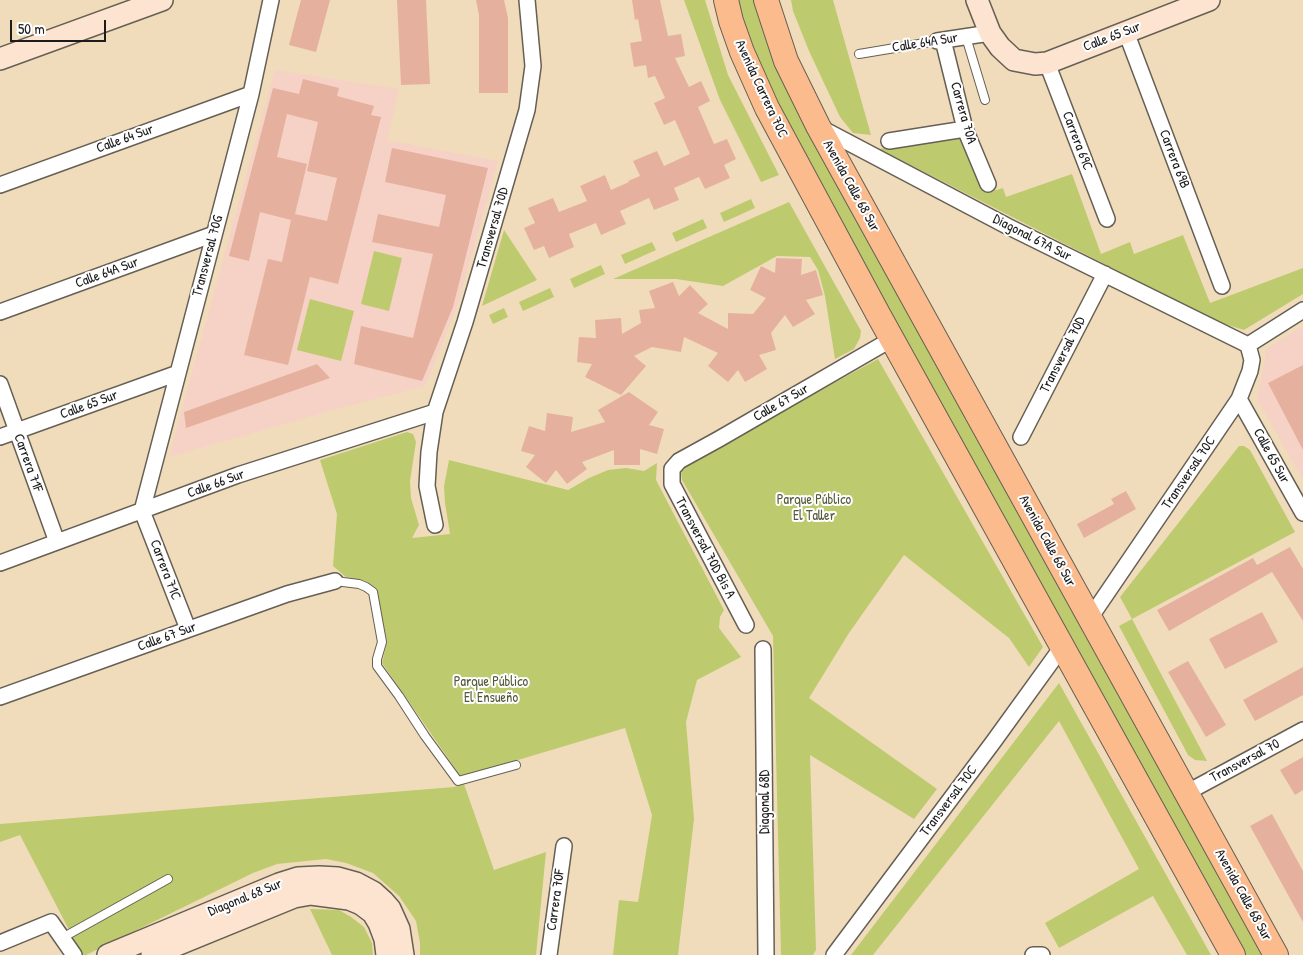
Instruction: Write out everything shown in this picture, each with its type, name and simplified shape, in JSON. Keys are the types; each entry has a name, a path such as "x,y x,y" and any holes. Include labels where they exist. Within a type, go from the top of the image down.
{"main road":[{"name":"Avenida Carrera 70C","path":"726,0 731,21 752,78 802,175 892,339"},
{"path":"766,0 786,61 818,126"},
{"name":"Avenida Calle 68 Sur","path":"818,126 1276,955"},
{"path":"892,339 1233,955"}],"street":[{"path":"0,59 162,0"},
{"name":"Transversal 70G","path":"142,511 251,94 271,0"},
{"name":"Transversal 70D","path":"435,525 427,486 429,452 435,412 465,322 527,110 533,66 527,0"},
{"path":"977,0 990,33"},
{"name":"Calle 65 Sur","path":"990,33 1000,47 1014,60 1035,64 1047,63 1209,0"},
{"name":"Carrera 69B","path":"1126,32 1222,286"},
{"name":"Calle 64A Sur","path":"940,41 990,33"},
{"name":"Carrera 70A","path":"940,41 965,129 988,184"},
{"name":"Carrera 69C","path":"1047,63 1107,219"},
{"name":"Calle 64 Sur","path":"0,185 251,94"},
{"name":"Diagonal 67A Sur","path":"818,126 999,222 1248,345"},
{"path":"890,141 965,129"},
{"name":"Calle 64A Sur","path":"0,312 214,234"},
{"name":"Transversal 70D","path":"1020,436 1105,274"},
{"path":"1248,345 1303,310"},
{"name":"Calle 67 Sur","path":"672,468 679,461 892,339"},
{"name":"Transversal 70C","path":"1090,618 1239,399 1250,371 1252,360 1248,345"},
{"name":"Calle 65 Sur","path":"0,437 178,373"},
{"name":"Carrera 71F","path":"0,384 56,542"},
{"name":"Calle 65 Sur","path":"1239,399 1303,513"},
{"name":"Calle 66 Sur","path":"0,563 238,475 435,412"},
{"name":"Transversal 70D Bis A","path":"672,468 672,484 746,625"},
{"name":"Carrera 71C","path":"142,511 188,630"},
{"name":"Calle 67 Sur","path":"0,697 287,594 335,581"},
{"name":"Transversal 70C","path":"834,955 1062,647"},
{"name":"Diagonal 68D","path":"764,649 766,955"},
{"name":"Transversal 70","path":"1186,793 1303,730"},
{"name":"Carrera 70F","path":"549,955 564,846"},
{"name":"Diagonal 68 Sur","path":"108,955 279,884 298,878 319,876 338,878 356,884 373,892 378,907 332,896 311,894 294,897 152,955"},
{"path":"387,955 378,907 390,909 400,929 403,955"},
{"path":"0,943 51,922 74,955"},
{"path":"1033,955 1041,955"}],"lane":[{"path":"966,37 986,100"},
{"name":"Calle 64A Sur","path":"859,54 940,41"},
{"path":"335,581 359,584 373,592 382,642 377,666 458,781 516,765"},
{"path":"62,938 168,879"}],"shaded area":[{"path":"275,70 399,89 387,140 498,161 458,304 425,386 169,457"},
{"path":"1303,326 1303,479 1257,399 1267,348"}],"green space":[{"path":"684,0 705,0 728,75 779,175 761,182 720,100"},
{"path":"735,0 757,0 1264,955 1241,955 776,107"},
{"path":"791,0 833,0 871,135 853,133 840,117 809,51 793,11"},
{"path":"965,135 986,193 1003,188 1006,197 1072,174 1101,254 1130,242 1134,254 1183,235 1210,303 1303,268 1303,294 1244,330 1218,322 879,149"},
{"path":"751,199 755,208 724,222 720,213"},
{"path":"789,202 861,331 860,338 854,349 835,359 825,296 818,270 810,257 777,256 723,286 676,279 613,279"},
{"path":"703,219 707,228 676,242 672,233"},
{"path":"504,230 537,280 482,306"},
{"path":"652,242 656,250 625,264 621,255"},
{"path":"374,251 402,258 389,311 361,304"},
{"path":"601,265 605,274 574,288 570,279"},
{"path":"550,288 554,297 523,311 519,302"},
{"path":"310,299 354,311 341,361 297,350"},
{"path":"504,308 508,317 493,324 489,315"},
{"name":"Parque Público El Taller","path":"878,359 1043,647 1029,667 1009,638 904,555 849,633 809,698 937,789 914,819 810,755 816,950 813,955 781,955 773,636 682,480 681,471 686,463"},
{"name":"Parque Público El Ensueño","path":"407,432 413,434 416,442 410,481 411,498 419,525 412,538 450,534 444,486 449,460 568,490 608,470 626,468 644,471 657,463 656,480 724,610 720,617 719,628 741,657 697,680 686,722 694,819 678,955 613,955 619,900 638,902 652,815 625,728 461,777 382,663 387,641 375,587 365,581 346,577 333,566 337,514 320,460"},
{"path":"1239,446 1244,446 1250,450 1295,532 1132,619 1120,597"},
{"path":"1132,619 1207,761 1195,760 1188,755 1119,626"},
{"path":"1059,683 1211,955 1187,955 1153,896 1059,948 1045,923 1139,869 1059,721 873,955 851,955"},
{"path":"464,784 494,870 546,852 536,955 420,955 416,921 399,896 373,873 346,863 326,859 277,864 253,873 86,955 82,955 20,835 0,842 0,824 454,787"},
{"path":"310,909 339,910 351,917 364,927 372,943 373,955 332,955"}],"building":[{"path":"301,0 330,0 316,52 289,45"},
{"path":"397,0 426,0 430,84 401,85"},
{"path":"476,0 504,0 508,18 508,93 479,93 479,15"},
{"path":"632,0 660,0 668,36 681,34 685,56 675,58 689,87 701,81 710,101 698,107 714,144 727,139 736,159 724,165 730,178 705,189 699,177 674,188 679,200 654,210 649,198 620,211 626,224 601,235 596,223 569,234 574,247 549,258 544,246 534,250 524,228 535,223 528,208 553,198 559,212 587,201 580,186 605,175 611,190 640,176 633,161 657,151 664,166 690,154 675,120 664,125 654,103 665,98 655,76 648,78 646,65 634,67 630,43 642,41 638,19 635,20"},
{"path":"303,79 339,88 337,96 374,106 371,115 381,117 338,284 310,277 288,365 244,355 268,259 282,262 291,220 260,212 249,261 229,256 273,88 299,94","holes":["287,114 318,122 307,171 337,178 327,221 295,214 307,164 277,157"]},
{"path":"392,148 488,168 453,307 422,381 354,364 361,326 413,338 433,254 372,242 378,214 439,227 446,195 385,182"},
{"path":"776,258 802,259 801,275 816,270 823,295 806,300 815,314 793,327 785,315 771,333 776,350 759,355 767,369 745,382 738,370 728,382 708,366 718,353 684,337 681,352 652,347 634,356 646,366 621,395 585,377 592,364 577,362 579,337 596,338 595,320 621,318 622,334 641,323 639,310 655,308 649,291 673,282 679,296 690,285 708,304 698,313 728,329 728,313 753,314 766,298 750,290 761,266 775,273"},
{"path":"317,364 330,378 186,428 184,412"},
{"path":"1303,365 1303,450 1268,383"},
{"path":"629,392 658,412 649,425 664,429 657,454 640,449 640,465 614,465 614,450 582,462 587,469 567,484 556,470 546,483 526,467 535,455 521,451 529,426 545,431 547,413 573,417 571,432 605,422 598,410"},
{"path":"1126,491 1136,509 1084,538 1077,524 1114,504 1111,499"},
{"path":"1290,547 1303,569 1303,621 1272,572 1169,631 1157,610 1253,558 1257,565"},
{"path":"1262,612 1278,642 1225,669 1209,639"},
{"path":"1188,661 1226,725 1206,737 1168,672"},
{"path":"1303,667 1303,695 1255,721 1243,700"},
{"path":"1303,757 1303,790 1295,795 1280,770"},
{"path":"1272,814 1303,871 1303,922 1250,826"}]}
